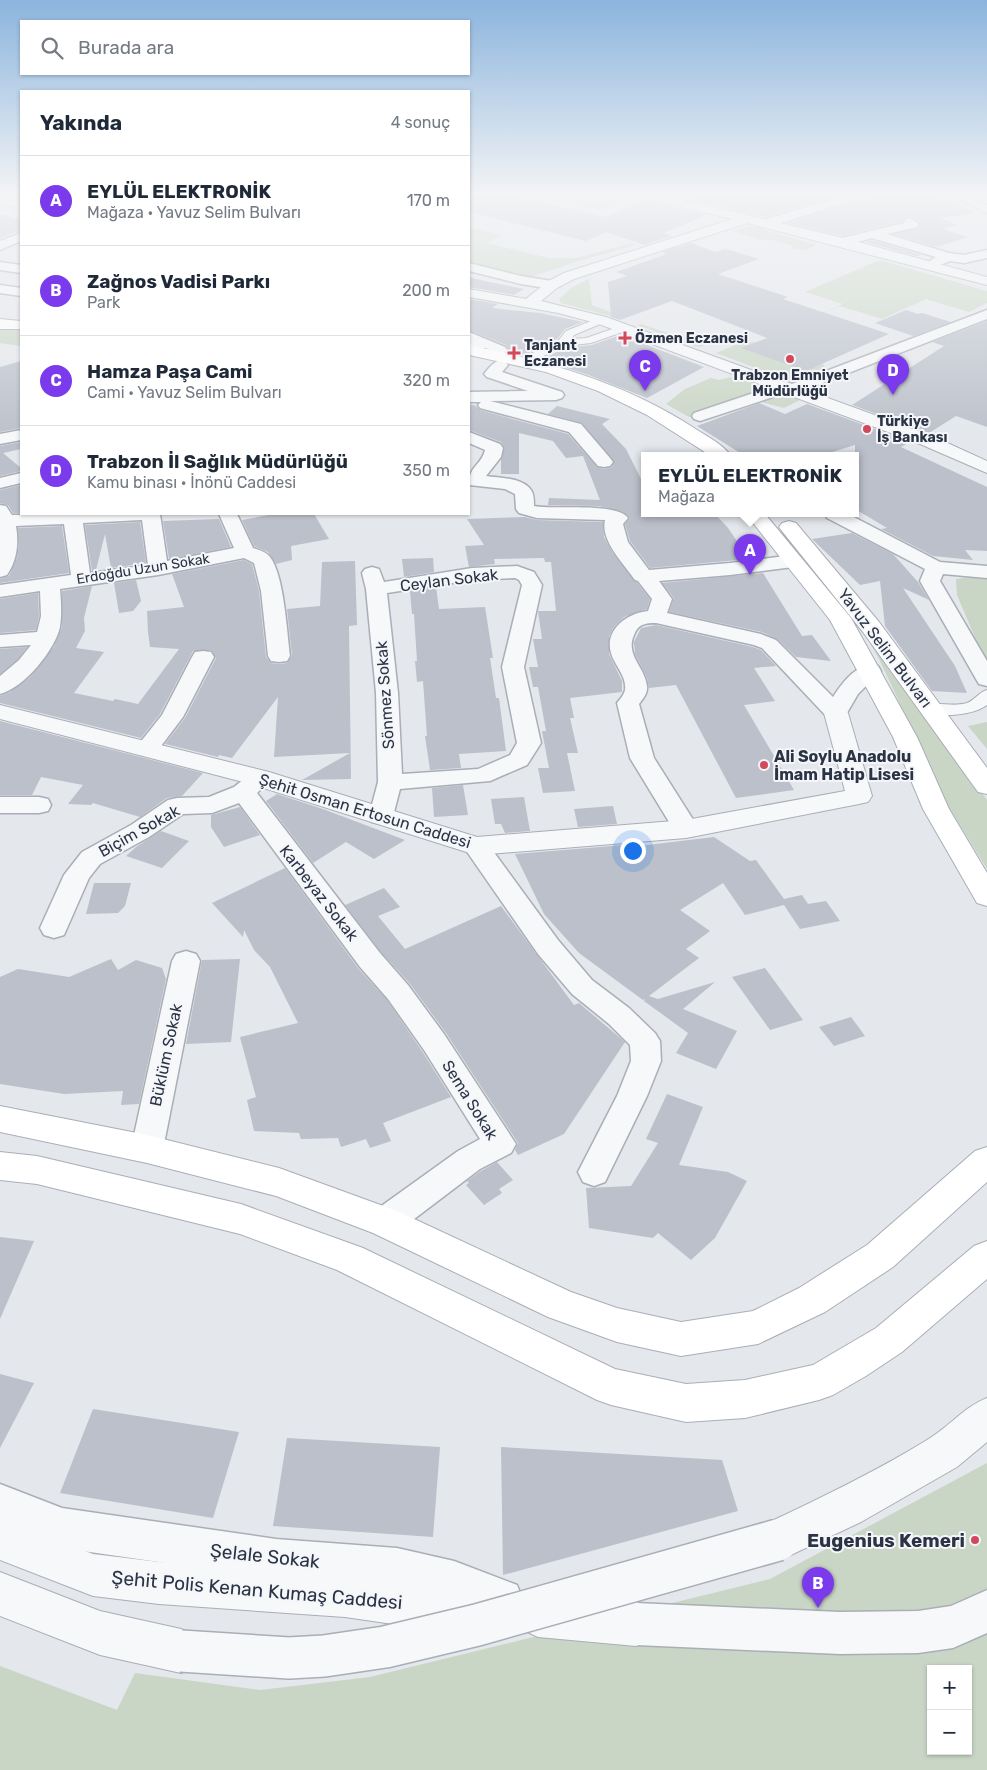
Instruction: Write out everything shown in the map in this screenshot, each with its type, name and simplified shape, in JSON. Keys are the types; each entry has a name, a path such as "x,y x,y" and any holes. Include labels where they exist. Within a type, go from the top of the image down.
{"main road":[{"path":"0,316 20,317"},
{"path":"0,324 20,325"},
{"path":"470,345 590,383 637,402 672,420 716,452"},
{"path":"497,354 618,406 684,445 692,452"},
{"name":"Yavuz Selim Bulvarı","path":"757,517 840,618 905,737 936,809 987,896"},
{"name":"Yavuz Selim Bulvarı","path":"780,517 872,627 987,786"},
{"path":"0,1119 147,1149 279,1182 385,1222 561,1305 617,1325 681,1339 758,1327 812,1300 880,1256 987,1161"},
{"path":"0,1166 37,1170 241,1218 350,1259 611,1387 686,1403 745,1399 819,1382 889,1340 987,1257"}],"street":[{"path":"504,276 552,284 574,276"},
{"path":"535,305 563,286 589,276"},
{"path":"966,276 987,281"},
{"path":"535,305 552,284"},
{"path":"4,295 20,291"},
{"path":"470,293 602,320 926,440 986,467"},
{"path":"700,416 788,389 987,314"},
{"path":"562,343 570,333 602,320"},
{"path":"956,326 979,332"},
{"path":"526,362 541,352 562,343 587,342 624,328"},
{"path":"470,399 556,395 492,374 497,354"},
{"path":"470,399 575,428 604,462"},
{"path":"471,480 492,457 494,448 473,438 489,424 512,411"},
{"path":"0,439 20,435"},
{"path":"0,483 20,478"},
{"path":"471,480 509,484 524,492 526,509 537,512 609,515 619,518 613,522 612,532 642,576 662,599 656,617"},
{"path":"2,515 20,509"},
{"path":"2,515 74,518 114,515"},
{"path":"0,571 8,551 2,515"},
{"path":"151,515 158,569"},
{"path":"228,515 245,552 257,555 264,562 274,611 279,656"},
{"path":"840,517 936,567 987,572"},
{"path":"74,518 82,579"},
{"name":"Erdoğdu Uzun Sokak","path":"0,590 158,569 245,552"},
{"path":"642,576 730,569 793,561"},
{"path":"936,567 930,581 987,679"},
{"name":"Ceylan Sokak","path":"374,581 517,572 527,576 532,585 513,667 529,744 519,760 482,776 390,782"},
{"name":"Sönmez Sokak","path":"374,581 387,693 390,782 381,816"},
{"path":"0,687 30,663 46,638 51,617 50,584"},
{"path":"686,829 642,758 628,703 635,695 636,686 620,649 619,640 631,621 639,618 656,617 761,640 769,644 836,713 842,700 856,681 870,671"},
{"path":"0,641 46,638"},
{"path":"147,749 172,716 203,656"},
{"path":"932,709 960,709 977,706 987,695"},
{"name":"Şehit Osman Ertosun Caddesi","path":"0,712 147,749 252,785 381,816 476,846 686,829 859,796 836,713"},
{"name":"Biçim Sokak","path":"54,928 77,874 91,858 140,831 177,806 212,805 252,785"},
{"name":"Karbeyaz Sokak","path":"252,785 370,960 398,992"},
{"path":"0,805 39,805"},
{"path":"476,846 538,933 582,987 619,1016 645,1041 646,1061 632,1096 594,1172"},
{"name":"Büklüm Sokak","path":"147,1149 186,961"},
{"name":"Sema Sokak","path":"385,1222 469,1160 500,1144 434,1042 398,992"},
{"path":"0,1594 100,1633 181,1651 255,1658 323,1656 375,1648 495,1621 702,1564 778,1540 854,1502 943,1453 987,1417"},
{"name":"Şelale Sokak","path":"0,1504 62,1528 276,1559 396,1568 454,1580 529,1611"},
{"name":"Şehit Polis Kenan Kumaş Caddesi","path":"0,1539 93,1575 159,1583 345,1596 636,1624"},
{"path":"636,1624 840,1633 918,1632 953,1627 987,1611"}],"green space":[{"path":"510,276 535,276 525,279"},
{"path":"843,276 934,276 987,291 987,303 969,312 926,299 882,319 840,306 789,328 843,304 805,292"},
{"path":"589,279 592,305 626,318 622,319 561,303 559,299 571,288"},
{"path":"641,324 694,342 708,337 713,339 701,347 695,346 637,325"},
{"path":"0,329 20,330 20,346 0,343"},
{"path":"743,342 762,343 748,346 822,363 826,368 795,379 785,379 716,353"},
{"path":"735,376 800,400 784,408 753,400 753,396 689,417 666,404 685,389 711,378 719,380"},
{"path":"987,576 987,666 957,595 956,579"},
{"path":"861,627 987,800 987,869 948,806 879,659"},
{"path":"987,722 987,749 968,726"},
{"path":"987,1463 987,1770 0,1770 0,1666 117,1710 135,1673 260,1690 370,1677 770,1579"}],"building":[{"path":"627,276 723,276 788,297 783,299 889,334 806,371 741,348 767,338 672,301 620,320 611,317 608,282"},
{"path":"470,277 524,289 514,295 470,287"},
{"path":"470,299 498,304 492,308 540,313 583,322 565,329 557,339 536,348 525,356 509,350 506,345 470,330"},
{"path":"906,310 951,322 913,336 875,323"},
{"path":"987,321 987,427 956,416 929,433 852,405 944,346 932,342"},
{"path":"620,335 704,367 647,398 586,374 540,360 565,348 592,345"},
{"path":"20,361 20,428 0,432 0,367"},
{"path":"759,403 785,414 807,404 910,442 901,447 987,487 987,551 965,550 973,560 933,556 881,529 887,528 859,511 859,452 855,452 855,445 832,452 739,452 697,426"},
{"path":"470,404 480,410 568,434 597,467 604,469 612,467 614,461 582,423 548,414 557,406 610,419 602,424 626,449 641,479 641,517 718,517 728,528 749,559 650,568 630,541 625,524 630,518 623,512 599,506 548,505 549,498 600,500 583,456 566,458 553,441 519,433 519,474 501,474 501,460 504,447 501,442 470,430"},
{"path":"20,442 20,449 3,453 20,467 20,471 0,476 0,446"},
{"path":"20,485 20,513 13,513 8,505 0,503 0,490"},
{"path":"269,515 315,515 329,539 291,546 292,560 276,564 268,552 254,546 242,520"},
{"path":"525,517 537,520 603,522 604,537 613,553 650,599 647,609 624,617 613,628 609,636 609,654 622,681 622,692 570,698 574,718 570,718 578,753 567,753 575,791 543,793 538,768 549,768 542,731 546,731 538,687 533,687 529,667 538,667 533,639 542,639 538,611 556,611 551,562 545,562 544,558 494,559 495,564 469,567 465,546 484,545 467,519"},
{"path":"219,519 231,547 169,559 163,521"},
{"path":"140,522 146,563 111,568 105,534 96,570 92,571 85,525"},
{"path":"62,526 69,573 0,583 0,579 9,576 17,558 19,545 18,528"},
{"path":"852,533 893,554 918,582 929,600 903,588 955,666 967,693 932,691 885,626 880,581 860,585 812,539"},
{"path":"433,558 434,572 404,577 402,559"},
{"path":"244,560 252,564 259,591 266,657 271,663 279,664 287,663 292,656 287,609 320,606 322,562 355,561 357,625 349,626 351,779 302,780 350,753 274,757 278,697 232,758 219,755 218,757 165,744 185,718 216,658 211,650 193,651 160,714 141,738 0,703 0,696 10,692 29,678 54,647 62,627 62,591 92,586 84,618 85,631 76,648 104,652 74,693 138,704 179,649 150,647 148,632 147,611 184,607 172,574"},
{"path":"763,573 802,636 812,635 831,661 796,657 777,639 762,632 669,612 674,598 662,583"},
{"path":"136,580 141,601 133,611 119,613 114,583"},
{"path":"436,587 439,609 485,607 493,658 490,658 496,698 499,698 506,751 459,754 461,768 430,770 425,736 427,736 423,681 417,682 414,614 412,614 410,591"},
{"path":"38,593 39,616 36,630 0,633 0,599"},
{"path":"656,625 753,647 761,650 776,666 754,668 775,701 744,705 794,790 736,798 676,685 649,688 647,678 635,654 634,642 641,628"},
{"path":"27,647 18,659 0,674 0,649"},
{"path":"0,721 203,773 182,796 167,798 140,817 93,803 91,805 68,804 83,785 41,777 32,795 0,795"},
{"path":"463,785 468,815 434,817 432,788"},
{"path":"277,794 405,840 374,859 346,842 313,863 266,801"},
{"path":"524,797 530,831 505,833 501,824 495,824 491,799"},
{"path":"613,806 617,824 578,827 574,809"},
{"path":"240,807 260,835 224,847 211,827 211,815"},
{"path":"161,831 189,841 162,868 126,856 136,847"},
{"path":"714,837 750,861 756,860 784,899 802,895 808,904 826,901 840,921 800,929 784,905 745,915 723,883 680,910 710,931 686,949 699,958 649,996 658,999 715,982 683,1009 737,1031 716,1069 676,1053 688,1033 644,1001 645,999 643,1000 579,953 544,914 515,854 636,844 639,846"},
{"path":"285,868 358,968 387,1000 451,1097 383,1123 391,1141 370,1148 366,1139 341,1147 338,1138 301,1139 299,1133 254,1131 247,1100 256,1097 240,1037 298,1023 270,967 254,950 244,930 243,937 212,903"},
{"path":"94,883 131,883 125,906 118,913 86,914"},
{"path":"384,888 400,907 378,916 405,949 501,906 574,1005 579,1003 625,1042 564,1134 518,1155 515,1150 518,1143 446,1033 410,984 381,952 345,905"},
{"path":"111,959 118,970 136,960 162,968 166,979 139,1104 121,1105 123,1091 64,1094 0,1084 0,977 18,969 69,977"},
{"path":"240,959 231,1042 186,1044 202,960"},
{"path":"765,968 803,1020 770,1030 732,977"},
{"path":"851,1017 865,1036 834,1046 819,1027"},
{"path":"667,1094 703,1107 679,1165 728,1172 747,1181 715,1238 691,1260 658,1233 653,1238 589,1228 586,1188 631,1186 658,1143 646,1139"},
{"path":"497,1162 513,1180 499,1189 502,1193 484,1205 466,1185 469,1183 467,1181"},
{"path":"0,1237 34,1241 0,1319"},
{"path":"0,1374 34,1383 0,1448"},
{"path":"93,1409 239,1432 213,1518 60,1493"},
{"path":"287,1438 440,1447 433,1537 273,1526"},
{"path":"501,1447 722,1460 738,1511 503,1575"}],"place":[{"name":"Özmen Eczanesi","path":"625,338"},
{"name":"Tanjant Eczanesi","path":"514,353"},
{"name":"Trabzon Emniyet Müdürlüğü","path":"790,359"},
{"name":"Hamza Paşa Cami","path":"645,391"},
{"name":"Trabzon İl Sağlık Müdürlüğü","path":"893,395"},
{"name":"Türkiye İş Bankası","path":"867,429"},
{"name":"EYLÜL ELEKTRONİK","path":"750,575"},
{"name":"Ali Soylu Anadolu İmam Hatip Lisesi","path":"764,765"},
{"name":"Eugenius Kemeri","path":"975,1540"},
{"name":"Zağnos Vadisi Parkı","path":"818,1608"}]}
